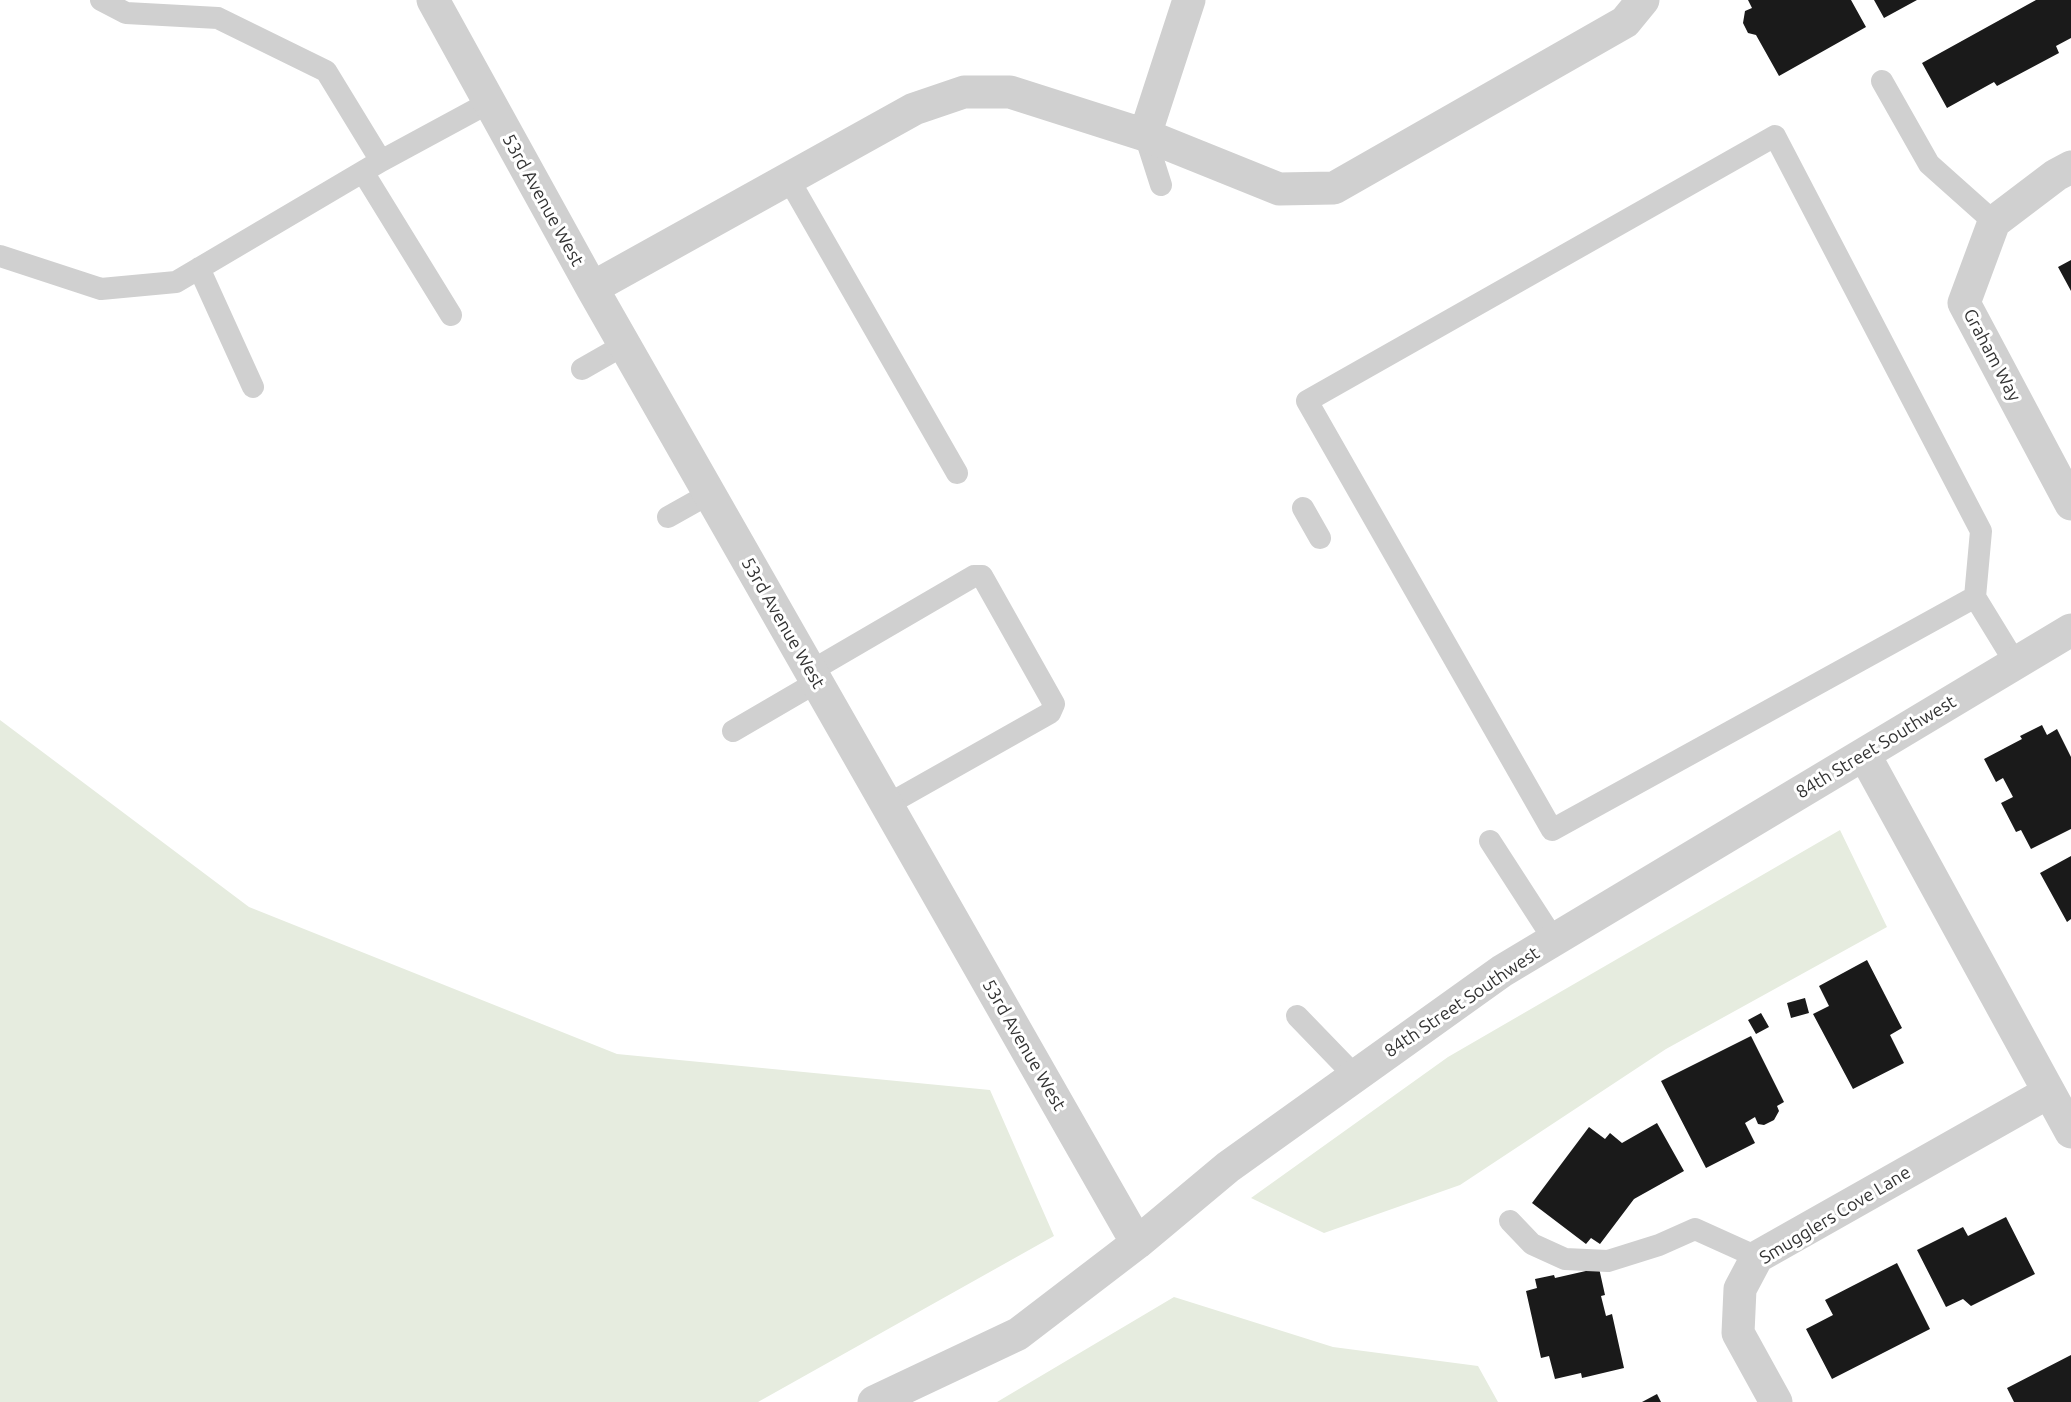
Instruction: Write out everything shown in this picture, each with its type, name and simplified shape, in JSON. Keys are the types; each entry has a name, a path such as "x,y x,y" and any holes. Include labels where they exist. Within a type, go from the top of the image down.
{"street":[{"name":"53rd Avenue West","path":"433,0 624,345 1137,1243"},
{"path":"1145,135 1189,0"},
{"path":"592,288 914,109 964,92 1010,92 1145,135 1279,189 1334,188 1625,22 1643,0"},
{"path":"1994,222 2056,175 2071,167"},
{"name":"Graham Way","path":"1994,222 1964,303 2071,504"},
{"name":"84th Street Southwest","path":"874,1402 1018,1334 1137,1243 1228,1167 1502,971 2071,630"},
{"path":"1864,754 2071,1132"},
{"name":"Smugglers Cove Lane","path":"1776,1402 1738,1333 1740,1289 1757,1257 2049,1092"}],"lane":[{"path":"101,0 126,13 218,18 326,71 372,166 451,315"},
{"path":"1882,81 1929,164 1994,222"},
{"path":"0,256 101,289 176,282 372,166 490,102"},
{"path":"1145,135 1161,185"},
{"path":"1975,597 1552,830 1307,401 1774,136 1981,531 1975,597 2016,664"},
{"path":"788,178 957,472"},
{"path":"199,268 253,387"},
{"path":"582,369 624,345"},
{"path":"668,517 709,494"},
{"path":"1303,507 1320,538"},
{"path":"733,731 814,676 974,576 982,576 1054,704 1050,713 887,805"},
{"path":"1490,841 1554,940"},
{"path":"1297,1016 1355,1076"},
{"path":"1510,1221 1532,1244 1565,1259 1608,1261 1659,1245 1695,1229 1757,1257"}],"shaded area":[{"path":"0,720 249,907 617,1054 990,1090 1054,1236 758,1402 0,1402"},
{"path":"1840,830 1887,927 1666,1049 1460,1185 1324,1233 1251,1198 1448,1057"},
{"path":"1174,1297 1333,1347 1478,1366 1498,1402 997,1402"}],"building":[{"path":"1748,0 1851,0 1866,27 1779,76 1756,35 1748,33 1743,23 1745,11 1752,8"},
{"path":"1874,0 1917,0 1884,18"},
{"path":"2036,0 2071,0 2071,38 2056,46 2059,53 1997,86 1994,82 1947,108 1922,63"},
{"path":"2071,260 2071,291 2058,267"},
{"path":"2042,725 2047,735 2057,729 2071,757 2071,829 2031,849 2021,830 2016,832 2001,803 2013,797 2003,778 1996,782 1984,759 2022,739 2020,736"},
{"path":"2071,856 2071,919 2067,922 2040,873"},
{"path":"1867,960 1902,1028 1890,1035 1904,1063 1853,1089 1813,1014 1829,1006 1819,986"},
{"path":"1805,998 1809,1013 1791,1018 1787,1003"},
{"path":"1761,1013 1769,1027 1756,1034 1748,1020"},
{"path":"1751,1036 1784,1102 1777,1106 1779,1111 1774,1120 1764,1125 1758,1124 1755,1117 1745,1123 1755,1143 1706,1168 1661,1081"},
{"path":"1657,1123 1684,1171 1634,1199 1600,1244 1591,1238 1586,1244 1532,1203 1589,1127 1605,1139 1610,1133 1622,1143"},
{"path":"2006,1217 2035,1274 1971,1306 1963,1299 1946,1307 1917,1250 1963,1227 1968,1236"},
{"path":"1897,1263 1930,1329 1832,1379 1806,1329 1833,1315 1825,1300"},
{"path":"1599,1268 1605,1295 1601,1296 1606,1316 1612,1314 1624,1368 1582,1378 1581,1373 1555,1379 1549,1356 1541,1358 1526,1291 1537,1288 1535,1279 1554,1275 1555,1278"},
{"path":"2071,1355 2071,1402 2014,1402 2007,1388"},
{"path":"1657,1394 1661,1402 1642,1402"}]}
